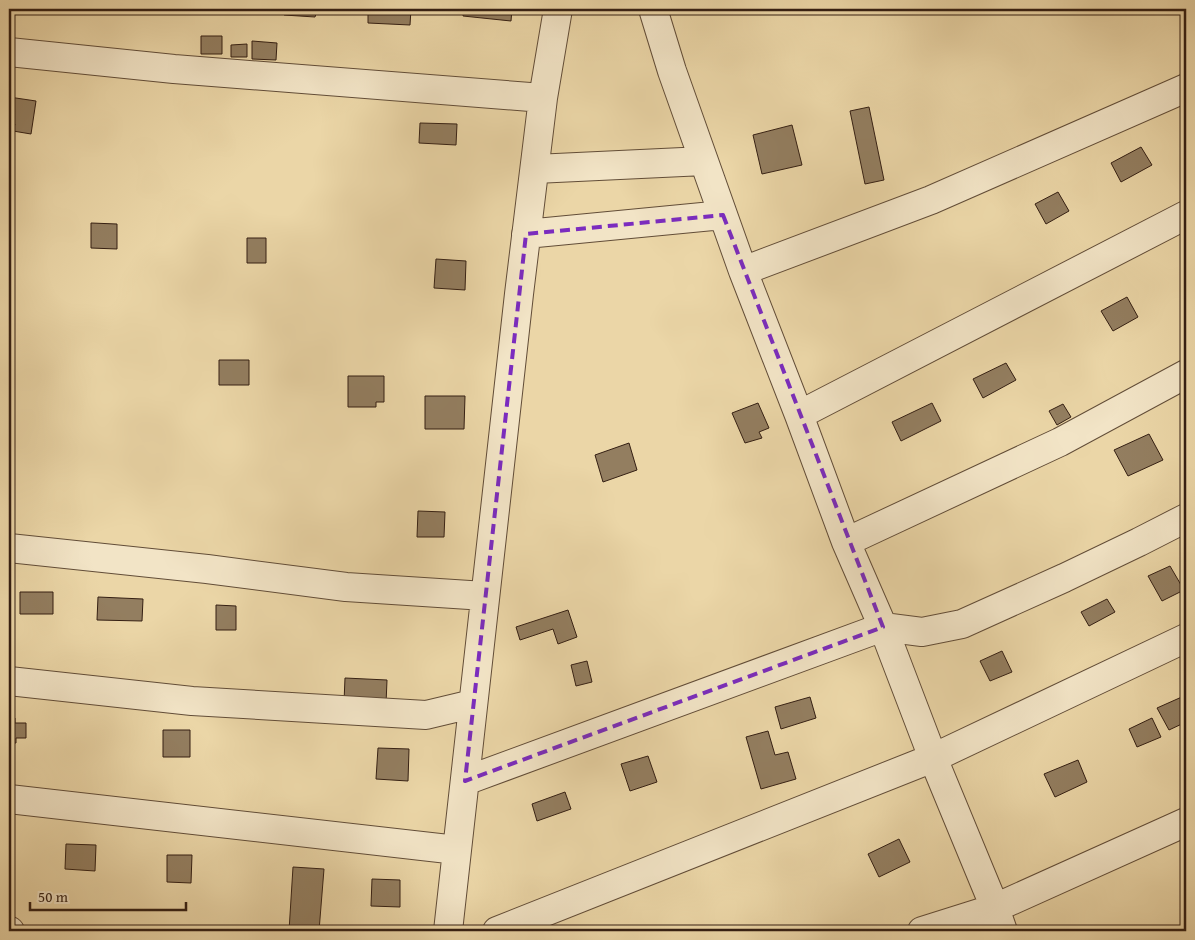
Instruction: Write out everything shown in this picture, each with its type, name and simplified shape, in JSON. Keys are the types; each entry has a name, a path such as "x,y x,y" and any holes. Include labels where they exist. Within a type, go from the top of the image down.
{"street":[{"path":"448,931 526,234 543,98 558,9"},
{"path":"653,9 672,71 743,271 846,542 883,627 933,758 999,919"},
{"path":"9,52 174,69 543,98"},
{"path":"743,271 931,200 1186,88"},
{"path":"535,169 704,160"},
{"path":"526,234 723,215"},
{"path":"799,415 1186,216"},
{"path":"846,542 1060,442 1186,374"},
{"path":"465,782 883,627 922,632 962,624 1064,578 1186,518"},
{"path":"9,548 207,569 346,587 485,596"},
{"path":"497,931 933,758 1186,638"},
{"path":"9,681 192,701 426,715 472,704"},
{"path":"9,799 456,850"},
{"path":"922,931 999,919 1186,822"}],"highlighted area":[{"path":"723,215 883,627 465,781 526,234"}],"building":[{"path":"284,9 327,9 326,14 316,14 315,17 284,15"},
{"path":"368,9 411,9 410,25 368,23"},
{"path":"464,9 512,9 511,21 463,16"},
{"path":"201,36 222,36 222,54 201,54"},
{"path":"252,41 277,43 276,60 252,59"},
{"path":"247,44 247,57 231,57 231,45"},
{"path":"9,97 36,101 31,134 13,131 15,124 9,124"},
{"path":"869,107 884,180 865,184 850,111"},
{"path":"420,123 457,124 456,145 419,143"},
{"path":"792,125 802,165 762,174 753,135"},
{"path":"1141,147 1152,165 1121,182 1111,163"},
{"path":"1058,192 1069,211 1046,224 1035,204"},
{"path":"9,208 14,208 13,225 9,225"},
{"path":"91,223 117,224 117,249 91,248"},
{"path":"247,238 266,238 266,263 247,263"},
{"path":"436,259 466,261 465,290 434,288"},
{"path":"1127,297 1138,317 1113,331 1101,311"},
{"path":"219,360 249,360 249,385 219,385"},
{"path":"1006,363 1016,380 983,398 973,379"},
{"path":"348,376 384,376 384,402 376,402 376,407 348,407"},
{"path":"425,396 465,396 464,429 425,429"},
{"path":"758,403 769,428 759,432 762,438 745,443 732,413"},
{"path":"932,403 941,421 901,441 892,422"},
{"path":"1063,404 1071,417 1057,425 1049,411"},
{"path":"1149,434 1163,460 1128,476 1114,450"},
{"path":"629,443 637,470 603,482 595,455"},
{"path":"418,511 445,512 444,537 417,537"},
{"path":"1170,566 1184,590 1162,601 1148,576"},
{"path":"20,592 53,592 53,614 20,614"},
{"path":"98,597 143,599 142,621 97,620"},
{"path":"1107,599 1115,612 1089,626 1081,612"},
{"path":"216,605 236,606 236,630 216,630"},
{"path":"568,610 577,637 558,644 553,629 520,640 516,627"},
{"path":"1002,651 1012,672 990,681 980,661"},
{"path":"587,661 592,682 576,686 571,665"},
{"path":"345,678 387,680 386,704 344,702"},
{"path":"1184,696 1186,701 1186,722 1169,730 1157,708"},
{"path":"810,697 816,718 781,729 775,707"},
{"path":"9,718 15,718 15,723 26,723 26,738 16,738 16,743 9,743"},
{"path":"1152,718 1161,737 1137,747 1129,729"},
{"path":"163,730 190,730 190,757 163,757"},
{"path":"768,731 775,755 788,752 796,779 761,789 746,737"},
{"path":"378,748 409,749 408,781 376,779"},
{"path":"648,756 657,782 630,791 621,764"},
{"path":"1078,760 1087,782 1055,797 1044,774"},
{"path":"565,792 571,809 537,821 532,804"},
{"path":"899,839 910,862 879,877 868,854"},
{"path":"66,844 96,845 95,871 65,869"},
{"path":"167,855 192,855 191,883 167,882"},
{"path":"293,867 324,869 319,931 289,931"},
{"path":"372,879 400,880 400,907 371,906"}]}
